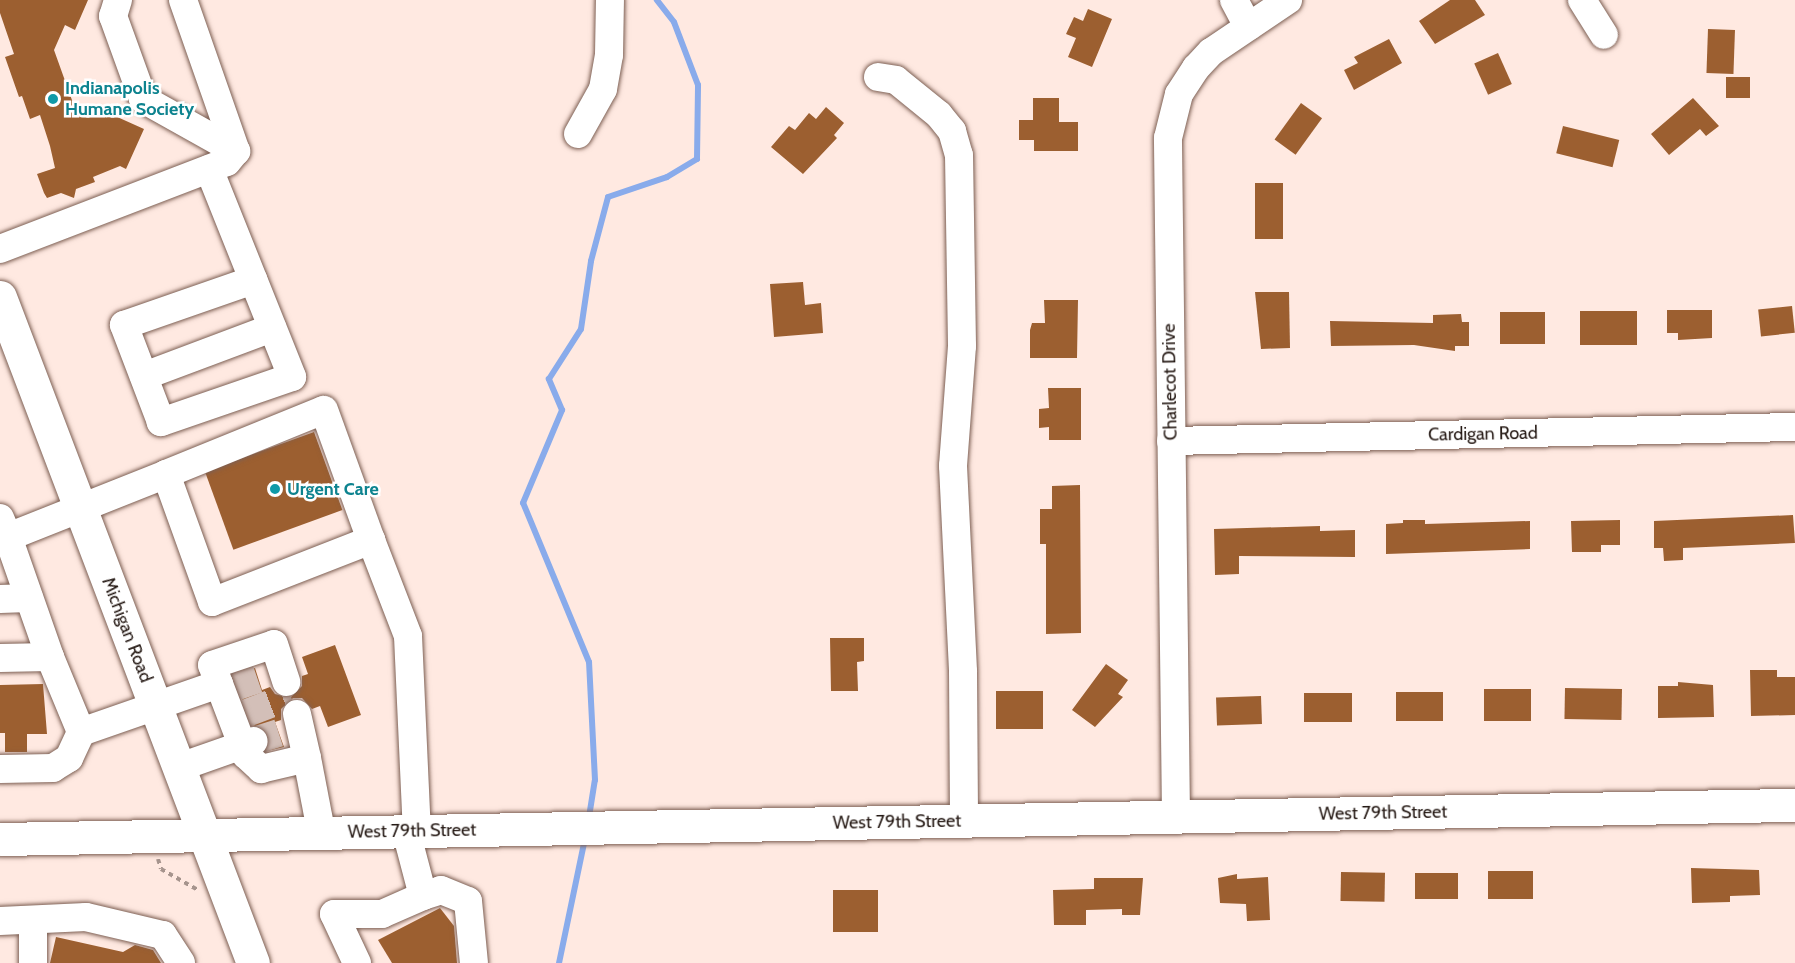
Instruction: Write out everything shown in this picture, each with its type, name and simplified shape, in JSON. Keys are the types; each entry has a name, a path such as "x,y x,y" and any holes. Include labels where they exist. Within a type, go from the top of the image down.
{"main road":[{"name":"Michigan Road","path":"0,297 206,834 253,963"},
{"name":"West 79th Street","path":"0,839 321,831 1795,805"}],"street":[{"path":"118,0 113,16 143,99 236,151"},
{"path":"183,0 236,151"},
{"path":"578,134 603,89 609,55 609,0"},
{"path":"1234,0 1248,26"},
{"name":"Charlecot Drive","path":"1176,817 1170,125 1179,94 1196,68 1248,26 1288,0"},
{"path":"1582,0 1604,35"},
{"path":"878,77 896,80 939,115 952,131 959,155 962,346 953,466 963,672 964,820"},
{"path":"0,249 227,162 236,151"},
{"path":"209,169 292,377 161,422 124,325 253,280"},
{"path":"144,376 272,328"},
{"path":"81,732 50,657 3,530 81,509 324,410 408,636 412,831 423,896"},
{"name":"Cardigan Road","path":"1171,441 1795,427"},
{"path":"166,474 212,602 371,540"},
{"path":"0,598 29,598"},
{"path":"0,658 50,657"},
{"path":"0,769 64,764 81,732 156,706 251,682 238,716 274,732 307,758 321,831"},
{"path":"180,767 274,732"},
{"path":"274,732 246,755 261,769 307,758"},
{"path":"357,963 334,914 381,914 441,890 468,901 474,963"},
{"path":"0,921 86,917 163,934 180,963"},
{"path":"33,920 33,963"}],"path":[{"path":"161,869 198,890 202,900"}],"building":[{"name":"Indianapolis Humane Society","path":"0,0 88,0 75,30 65,25 54,50 73,103 93,111 95,107 144,129 126,169 120,166 93,177 95,182 76,189 74,198 61,193 47,198 44,193 37,174 55,168 50,146 40,115 30,119 22,96 19,97 5,57 14,54 0,13"},
{"path":"1450,0 1475,0 1485,15 1435,44 1419,21"},
{"path":"1088,9 1112,19 1092,67 1068,57 1076,38 1066,34 1074,17 1083,21"},
{"path":"1708,29 1735,30 1733,74 1706,73"},
{"path":"1389,39 1402,63 1354,90 1344,70 1358,63 1354,57"},
{"path":"1498,53 1512,84 1488,95 1474,64"},
{"path":"1726,77 1750,77 1750,98 1726,98"},
{"path":"1033,98 1059,98 1059,122 1078,122 1078,151 1034,151 1034,140 1019,140 1019,120 1033,120"},
{"path":"1693,98 1719,126 1706,136 1700,129 1669,155 1651,134"},
{"path":"1301,103 1322,118 1296,155 1275,139"},
{"path":"826,107 844,123 834,135 837,138 803,174 771,147 789,126 795,130 809,113 816,119"},
{"path":"1563,126 1619,140 1613,167 1556,153"},
{"path":"1255,183 1283,183 1283,239 1255,239"},
{"path":"803,282 805,305 821,303 823,333 774,337 770,284"},
{"path":"1255,292 1289,292 1290,348 1261,349"},
{"path":"1044,300 1078,300 1077,358 1030,358 1030,330 1032,323 1045,323"},
{"path":"1792,306 1795,333 1761,336 1758,310"},
{"path":"1667,310 1712,310 1712,338 1678,340 1678,333 1667,333"},
{"path":"1580,311 1637,311 1637,345 1580,345"},
{"path":"1500,312 1545,312 1545,344 1500,344"},
{"path":"1461,314 1462,322 1469,322 1469,346 1455,346 1455,351 1414,345 1331,346 1330,321 1433,323 1433,315"},
{"path":"1048,388 1081,388 1081,440 1049,440 1049,427 1039,428 1039,409 1049,408"},
{"name":"Urgent Care","path":"314,432 342,510 233,550 205,472"},
{"path":"1080,485 1081,633 1046,634 1046,544 1040,544 1040,509 1052,509 1052,486"},
{"path":"1793,515 1795,543 1683,548 1683,560 1664,561 1663,548 1654,548 1654,521"},
{"path":"1403,520 1425,520 1425,524 1530,521 1530,549 1386,554 1386,524 1403,523"},
{"path":"1620,520 1620,545 1601,545 1601,552 1572,552 1571,521"},
{"path":"1320,526 1320,531 1355,530 1355,557 1239,556 1239,574 1215,575 1214,529"},
{"path":"830,638 864,638 864,661 857,662 858,691 831,691"},
{"path":"335,645 361,715 328,727 320,706 312,709 302,698 293,698 281,709 281,720 275,722 284,747 267,751 269,735 264,728 252,725 233,675 255,668 262,690 270,687 275,694 290,698 302,686 302,676 308,674 302,657"},
{"path":"1106,664 1128,680 1118,694 1123,697 1095,727 1072,710"},
{"path":"1750,670 1777,670 1777,677 1795,677 1795,715 1751,716"},
{"path":"1678,682 1713,685 1714,717 1658,718 1658,686 1678,686"},
{"path":"43,684 47,734 27,734 27,752 5,752 5,733 0,733 0,685"},
{"path":"1565,688 1622,689 1621,720 1564,719"},
{"path":"1484,689 1531,689 1531,721 1484,721"},
{"path":"996,691 1043,691 1043,729 996,729"},
{"path":"1396,692 1443,692 1443,721 1396,721"},
{"path":"1304,693 1352,693 1352,722 1304,722"},
{"path":"1261,696 1262,724 1217,726 1216,698"},
{"path":"1691,868 1759,870 1760,895 1730,896 1730,902 1692,903"},
{"path":"1488,871 1533,871 1533,899 1488,899"},
{"path":"1341,872 1385,873 1384,902 1340,901"},
{"path":"1415,873 1458,873 1458,899 1415,899"},
{"path":"1237,874 1237,879 1268,877 1270,920 1247,921 1246,904 1220,903 1218,878"},
{"path":"1094,878 1143,878 1140,915 1122,915 1122,909 1086,910 1086,925 1054,925 1053,890 1094,889"},
{"path":"833,890 878,890 878,932 833,932"},
{"path":"440,908 454,926 457,963 392,963 378,940"},
{"path":"56,937 123,952 135,945 153,950 161,963 50,963"}],"waterway":[{"path":"589,817 595,780 589,662 523,503 562,410 549,379 581,329 591,261 608,197 667,177 697,159 698,85 674,22 657,0"},
{"path":"559,963 585,839"}],"tunnel":[{"path":"235,687 258,679"},
{"path":"244,714 291,696"},
{"path":"254,741 279,733"}],"place":[{"name":"Indianapolis Humane Society","path":"53,99"},
{"name":"Urgent Care","path":"275,489"}]}
